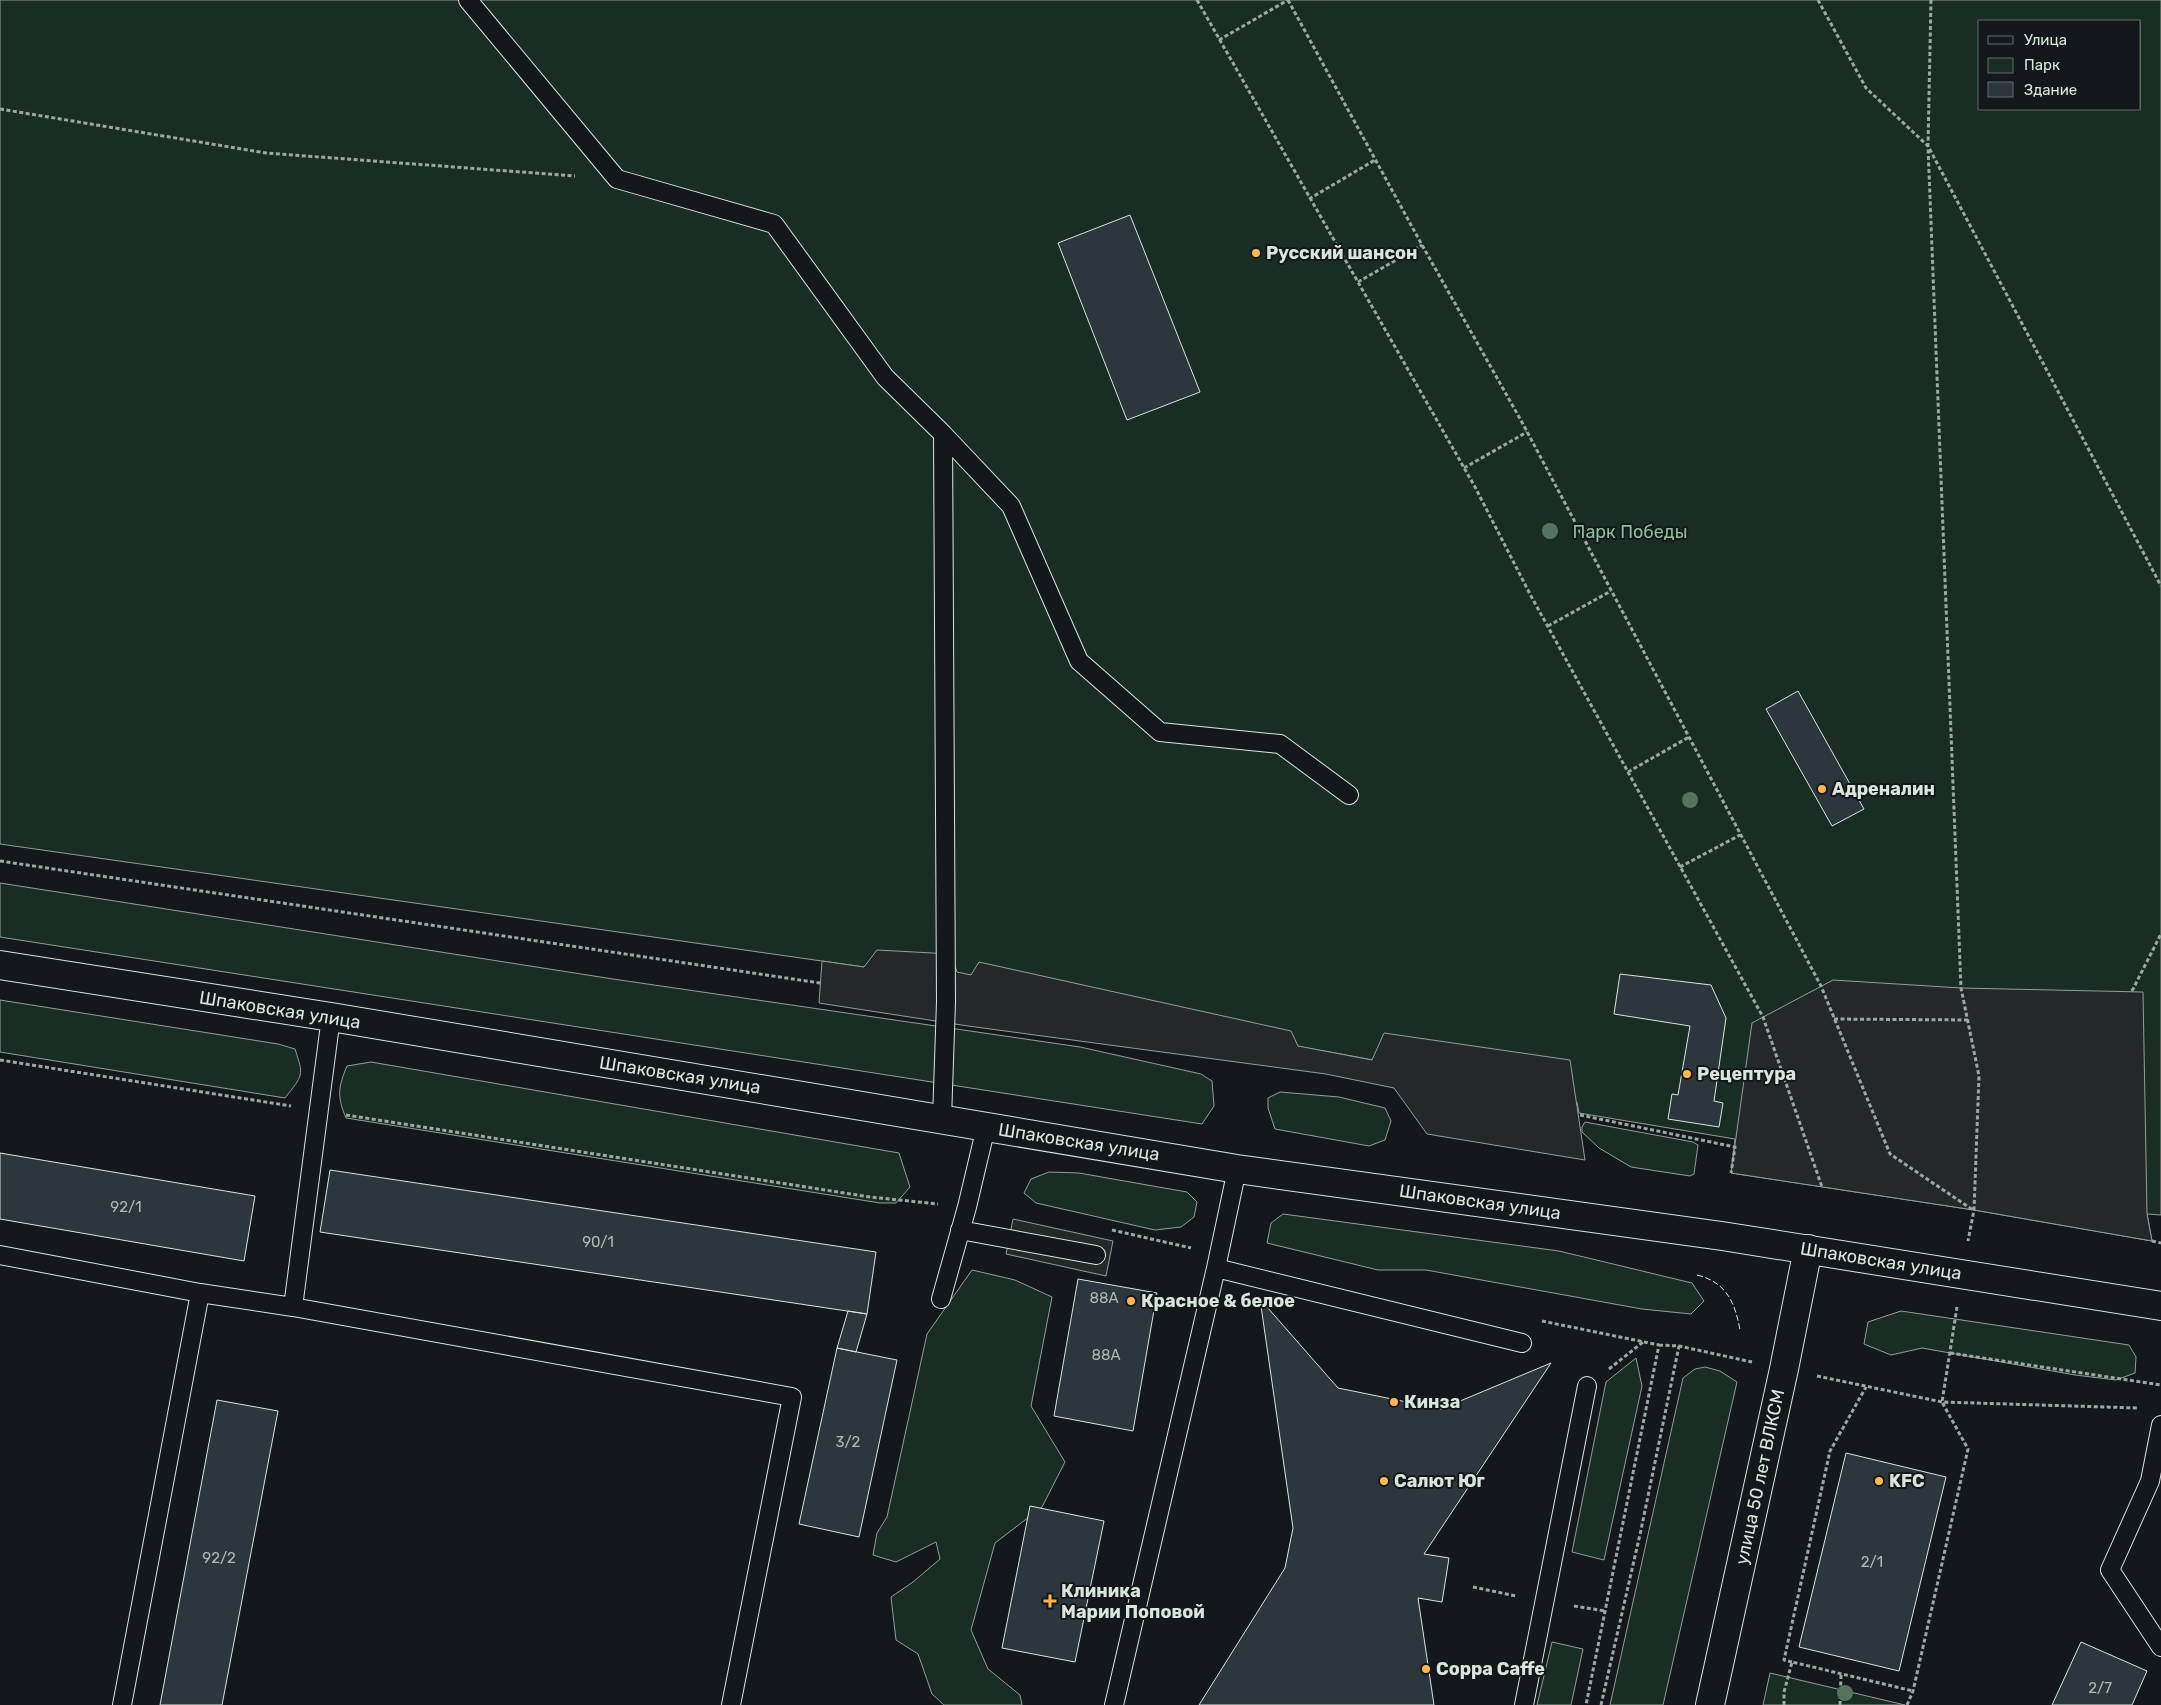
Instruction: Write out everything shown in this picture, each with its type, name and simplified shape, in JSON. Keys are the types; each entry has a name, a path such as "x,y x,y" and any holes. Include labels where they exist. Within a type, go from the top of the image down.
{"main road":[{"name":"Шпаковская улица","path":"0,965 330,1017 1237,1169 1808,1249 2161,1306"},
{"name":"улица 50 лет ВЛКСМ","path":"1710,1705 1784,1369 1808,1249"}],"lane":[{"path":"468,0 617,179 774,224 885,377 943,434 1011,506 1079,661 1160,732 1280,744 1349,795"},
{"path":"942,1119 946,1002 943,434"},
{"path":"293,1307 330,1017"},
{"path":"941,1299 986,1127"},
{"path":"1114,1705 1216,1268 1237,1169"},
{"path":"960,1230 1096,1256"},
{"path":"0,1255 200,1294 293,1307 792,1397 730,1705"},
{"path":"1216,1268 1522,1343"},
{"path":"122,1705 200,1294"},
{"path":"1524,1705 1587,1386"},
{"path":"2161,1425 2155,1482 2110,1570 2161,1646"}],"path":[{"path":"1197,0 1464,468 1548,626 1763,1017 1822,1187"},
{"path":"1219,40 1288,0 1527,432 1821,986 1890,1154 1974,1210"},
{"path":"1818,0 1866,88 1928,146 2161,586"},
{"path":"1907,1705 1913,1691 1968,1449 1942,1402 1974,1210 1978,1076 1961,988 1928,146 1931,0"},
{"path":"0,109 266,153 617,179"},
{"path":"1309,199 1376,160"},
{"path":"1358,282 1422,245"},
{"path":"1464,468 1527,432"},
{"path":"1548,626 1612,591"},
{"path":"1628,772 1689,737"},
{"path":"1680,867 1740,834"},
{"path":"0,861 820,983"},
{"path":"2132,991 2161,934"},
{"path":"1834,1019 1968,1020"},
{"path":"1580,1114 1735,1147 1731,1173"},
{"path":"2152,1241 2161,1243"},
{"path":"1587,1386 1644,1342"},
{"path":"1659,1345 1679,1346 1942,1402 2141,1408"},
{"path":"1602,1705 1679,1346"},
{"path":"1950,1353 2161,1385"},
{"path":"1866,1387 1830,1451 1784,1660 1913,1691"},
{"path":"1784,1705 1784,1692 1792,1662"},
{"path":"1840,1705 1841,1674"}],"green space":[{"name":"Парк Победы","path":"0,0 2161,0 2161,1215 2147,1214 2152,1241 1974,1210 1731,1173 1735,1139 1579,1113 1577,1102 1506,1082 1373,1060 864,967 0,844"},
{"path":"0,883 613,979 1080,1047 1201,1074 1212,1081 1214,1106 1202,1124 0,937"},
{"path":"0,1000 278,1044 295,1049 301,1070 300,1075 285,1098 0,1052"},
{"path":"371,1062 899,1153 910,1187 896,1203 880,1203 346,1118 341,1104 340,1086 347,1066"},
{"path":"1280,1092 1339,1097 1385,1108 1391,1121 1385,1140 1369,1146 1275,1129 1268,1108 1268,1098"},
{"path":"1585,1122 1693,1142 1698,1145 1694,1174 1690,1176 1631,1167 1599,1148 1582,1132"},
{"path":"1049,1172 1079,1173 1187,1192 1197,1202 1194,1217 1181,1227 1155,1230 1036,1203 1024,1193 1031,1179"},
{"path":"1283,1214 1559,1251 1692,1283 1704,1301 1691,1314 1642,1309 1426,1270 1378,1270 1267,1243 1271,1223"},
{"path":"972,1270 1015,1280 1052,1297 1031,1406 1065,1462 1042,1507 995,1543 971,1630 988,1669 1020,1695 1022,1705 944,1705 932,1694 918,1654 896,1640 891,1597 913,1582 940,1559 936,1542 896,1562 873,1555 877,1533 887,1517 927,1334"},
{"path":"1901,1311 2129,1345 2136,1357 2135,1373 2116,1380 2075,1375 1922,1348 1891,1355 1864,1344 1868,1322"},
{"path":"1636,1358 1642,1386 1604,1560 1572,1552 1606,1382"},
{"path":"1705,1367 1720,1371 1737,1382 1663,1705 1610,1705 1683,1378 1695,1369"},
{"path":"1552,1642 1583,1649 1571,1705 1537,1705"},
{"path":"1770,1673 1905,1705 1763,1705"}],"shaded area":[{"path":"877,950 951,954 957,972 971,975 979,962 1291,1031 1298,1046 1372,1060 1384,1033 1570,1060 1585,1160 1427,1134 1394,1088 1326,1074 968,1026 819,1003 822,961 864,967"},
{"path":"1833,980 1961,988 2143,992 2147,1214 2152,1241 1974,1210 1731,1173 1752,1023"},
{"path":"1013,1219 1113,1241 1106,1276 1006,1254"}],"building":[{"path":"1130,215 1200,392 1127,420 1058,243"},
{"path":"1798,691 1864,809 1832,826 1766,709"},
{"path":"1620,974 1711,985 1726,1018 1714,1101 1723,1103 1719,1127 1668,1119 1672,1094 1678,1095 1690,1026 1614,1014"},
{"path":"0,1153 255,1196 244,1261 0,1219"},
{"path":"330,1170 876,1252 867,1314 320,1232"},
{"path":"1078,1279 1157,1293 1133,1431 1054,1416"},
{"path":"1260,1299 1338,1388 1441,1409 1551,1363 1424,1554 1449,1558 1442,1602 1418,1598 1434,1705 1199,1705 1285,1568 1293,1528"},
{"path":"848,1311 867,1314 856,1352 837,1348"},
{"path":"837,1348 897,1360 859,1537 799,1524"},
{"path":"217,1400 278,1411 222,1705 160,1705"},
{"path":"1846,1453 1946,1477 1899,1671 1799,1647"},
{"path":"1030,1506 1104,1521 1075,1662 1002,1648"},
{"path":"2081,1642 2147,1671 2132,1705 2052,1705"}],"fence":[{"path":"1697,1275 1715,1283 1728,1295 1732,1302 1740,1330"}],"place":[{"name":"Русский шансон","path":"1256,253"},
{"name":"Адреналин","path":"1822,789"},
{"name":"Рецептура","path":"1687,1074"},
{"name":"Красное & белое","path":"1131,1301"},
{"name":"Кинза","path":"1394,1402"},
{"name":"Салют Юг","path":"1384,1481"},
{"name":"KFC","path":"1879,1481"},
{"name":"Клиника Марии Поповой","path":"1050,1601"},
{"name":"Coppa Caffe","path":"1426,1669"}]}
